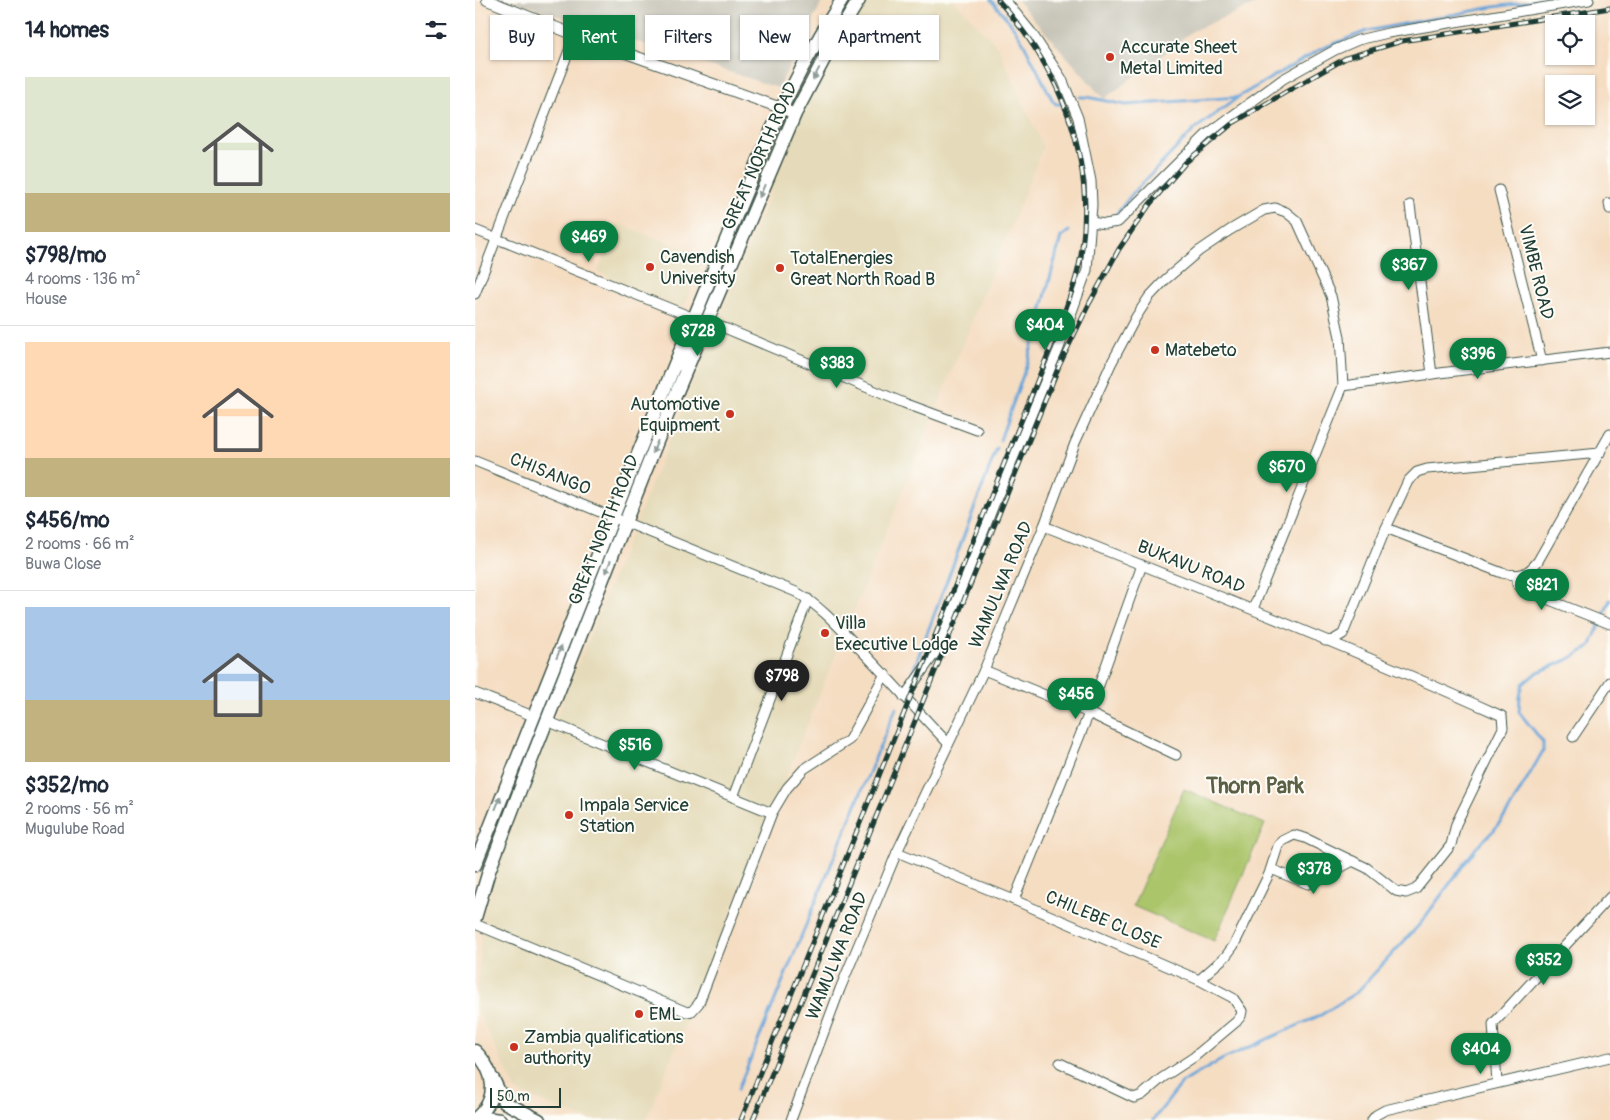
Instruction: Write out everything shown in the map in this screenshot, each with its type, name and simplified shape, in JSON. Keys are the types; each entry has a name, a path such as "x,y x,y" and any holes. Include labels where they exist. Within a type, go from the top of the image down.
{"main road":[{"name":"GREAT NORTH ROAD","path":"475,865 613,516 732,223 781,108 842,0"},
{"name":"GREAT NORTH ROAD","path":"475,918 493,862 547,720 707,322 795,114 832,44 859,0"},
{"path":"475,1051 483,1059 505,1102 539,1120"},
{"path":"476,1118 486,1107 491,1095 492,1082 489,1070"},
{"path":"476,1118 500,1120"}],"street":[{"path":"487,0 563,30"},
{"path":"904,697 938,649 993,507 1059,348 1087,270 1091,222 1091,181 1078,118 1062,79 1031,32 1005,0"},
{"path":"1091,222 1105,224 1118,222 1206,135 1283,79 1335,50 1358,40 1388,33 1589,0"},
{"path":"635,56 795,114"},
{"path":"475,294 565,60"},
{"name":"VIMBE ROAD","path":"1499,190 1542,361"},
{"path":"1410,205 1431,374"},
{"name":"WAMULWA ROAD","path":"791,1120 840,989 897,852 984,670 1044,526 1075,443 1111,364 1149,297 1166,279 1199,251 1264,210 1270,208 1280,209 1297,221 1331,296 1340,337 1343,386"},
{"path":"475,230 694,318"},
{"path":"672,372 682,361 699,328 707,322 904,403 977,430"},
{"path":"1253,609 1343,386 1610,352"},
{"path":"1387,528 1502,573 1517,575 1529,572 1538,561 1610,434"},
{"path":"1325,641 1339,638 1346,629 1408,481 1417,472 1422,470 1600,454"},
{"name":"CHISANGO","path":"475,461 613,516 796,592 808,599 823,610 948,743"},
{"name":"BUKAVU ROAD","path":"1044,526 1253,609 1374,661 1418,677 1502,716 1503,728 1456,824 1451,845 1416,889 1406,893 1396,891 1372,871 1353,861"},
{"path":"1014,900 1089,713 1142,565"},
{"path":"1517,575 1517,584 1523,590 1605,623"},
{"path":"733,797 808,599"},
{"path":"984,670 1089,713 1176,755"},
{"path":"475,924 687,1012 692,1012 699,1003 773,813 787,788 804,769 849,740 885,674"},
{"path":"1573,737 1610,682"},
{"path":"475,693 533,716"},
{"path":"547,720 773,813"},
{"path":"1199,980 1231,951 1271,869 1278,846 1282,841 1294,835 1305,838 1353,861"},
{"name":"CHILEBE CLOSE","path":"897,852 1199,980 1233,998 1242,1011 1241,1016 1236,1022 1208,1046 1162,1078 1142,1095 1134,1098 1060,1063"},
{"path":"1271,869 1308,884 1353,861"},
{"path":"1497,1083 1493,1024 1610,897"},
{"path":"1372,1120 1376,1114 1385,1110 1610,1057"}],"shaded area":[{"path":"510,0 823,0 809,27 809,15 740,15 740,60 792,60 778,88 693,60 730,60 730,15 645,15 645,44 635,41 635,15 563,15 563,17"},
{"path":"867,0 954,0 998,47 1043,147 646,1120 589,1120 517,1092 476,1008 483,915 516,816 805,108 833,60 939,60 939,15 858,15"},
{"name":"Accurate Sheet Metal Limited","path":"1017,0 1265,0 1192,31 1104,99"},
{"name":"Cavendish University","path":"617,223 704,257 683,309 598,272"}],"green space":[{"path":"1184,789 1265,824 1214,941 1133,906"}],"waterway":[{"path":"991,0 1010,22 1023,42 1053,101 1056,104 1061,104"},
{"path":"1080,97 1126,105 1238,97 1321,49 1367,31 1493,7 1547,0"},
{"path":"1114,217 1134,192 1195,129 1237,98"},
{"path":"1000,440 1027,364 1061,237 1069,231"},
{"path":"911,676 997,448"},
{"path":"1153,1120 1183,1082 1223,1059 1321,1015 1357,992 1420,924 1476,848 1494,830 1509,810 1543,751 1543,742 1519,712 1523,684 1536,673 1567,660 1590,647 1610,600"},
{"path":"738,1089 896,708"}],"railway":[{"path":"741,1120 1060,324 1079,267 1085,213 1083,180 1077,147 1068,115 1055,84 1039,54 1020,26 998,0"},
{"path":"753,1120 1059,366 1089,304 1119,249 1150,204 1186,162 1233,123 1346,58 1402,41 1610,8"}],"place":[{"name":"Accurate Sheet Metal Limited","path":"1110,57"},
{"name":"Cavendish University","path":"650,267"},
{"name":"TotalEnergies Great North Road B","path":"780,268"},
{"name":"Matebeto","path":"1155,350"},
{"name":"Automotive Equipment","path":"730,414"},
{"name":"Villa Executive Lodge","path":"825,633"},
{"name":"Impala Service Station","path":"569,815"},
{"name":"EML","path":"639,1014"},
{"name":"Zambia qualifications authority","path":"514,1047"}],"district":[{"name":"Thorn Park","path":"1255,786"}]}
